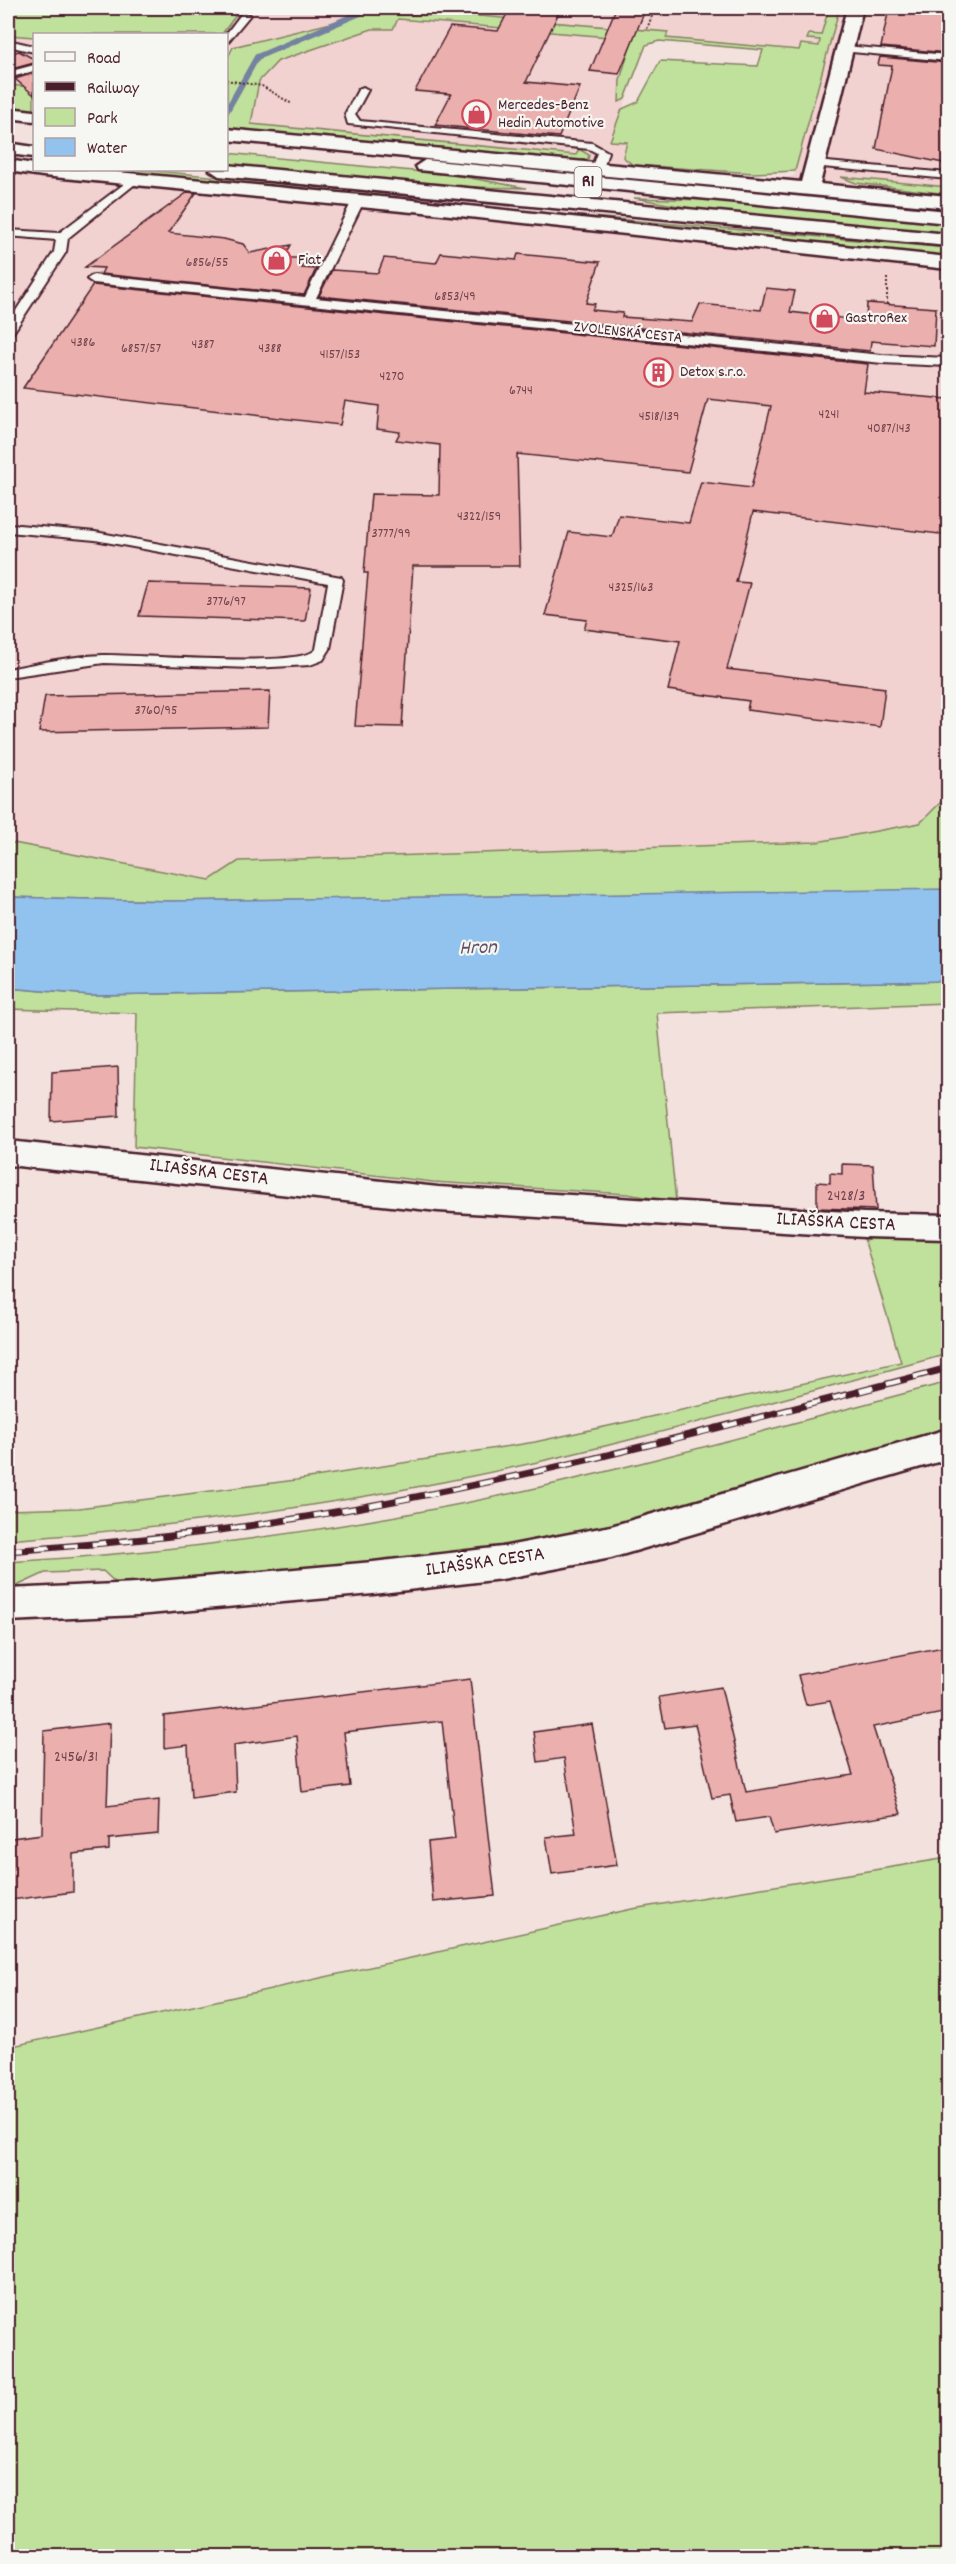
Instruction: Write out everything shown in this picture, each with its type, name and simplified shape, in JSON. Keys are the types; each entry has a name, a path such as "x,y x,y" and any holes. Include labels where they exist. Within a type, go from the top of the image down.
{"main road":[{"path":"809,189 855,8"},
{"path":"8,113 33,116"},
{"path":"8,127 33,130"},
{"path":"228,134 948,202"},
{"name":"R1","path":"228,148 948,217"},
{"path":"8,149 33,152"},
{"path":"8,166 33,169"},
{"path":"55,171 948,263"},
{"name":"R1","path":"228,171 948,240"},
{"path":"412,206 482,195"},
{"name":"ILIAŠSKA CESTA","path":"8,1153 438,1199 864,1225 948,1227"},
{"name":"ILIAŠSKA CESTA","path":"8,1605 161,1597 373,1578 501,1563 611,1542 948,1444"}],"lane":[{"path":"228,38 245,15"},
{"path":"8,43 17,43 33,49"},
{"path":"845,49 948,58"},
{"path":"12,73 33,68"},
{"path":"12,73 33,74"},
{"path":"8,81 26,82"},
{"path":"363,90 350,114 352,122 592,146 603,152 597,169"},
{"path":"816,164 948,176"},
{"path":"8,233 62,237 136,178"},
{"path":"309,301 358,201"},
{"path":"9,330 60,252 62,237"},
{"name":"ZVOLENSKÁ CESTA","path":"93,279 882,359 948,362"},
{"path":"8,528 95,536 336,580 323,649 318,657 305,662 253,664 104,659 8,673"}],"path":[{"path":"647,29 655,8"},
{"path":"910,8 948,10"},
{"path":"228,81 262,86 292,104"},
{"path":"885,284 887,304"}],"shaded area":[{"path":"152,8 365,8 335,22 228,47 228,33 223,33 236,15"},
{"path":"399,8 948,8 948,195 780,179 794,176 827,55 648,41 611,140 627,142 624,157 633,165 584,161 588,159 579,149 576,155 251,125 259,81 278,61 372,29 393,29 401,15 390,14"},
{"path":"8,35 33,37 33,111 8,109"},
{"path":"8,172 487,215 948,268 948,795 920,823 817,842 239,861 210,880 8,842"}],"green space":[{"path":"8,8 152,8 236,15 223,33 33,33 33,37 8,35"},
{"path":"365,8 399,8 391,14 467,15 668,32 666,38 799,50 801,44 819,46 820,40 807,39 809,34 821,35 829,8 839,8 795,171 754,173 633,165 623,157 627,142 610,141 622,109 638,102 660,61 758,66 763,50 659,41 646,45 625,99 619,102 620,80 632,39 398,19 393,29 372,29 278,61 259,81 251,124 576,155 579,149 589,155 588,159 577,161 228,129 228,57 233,47 335,22"},
{"path":"8,85 33,87 33,111 8,109"},
{"path":"228,153 454,175 526,188 460,187 228,164"},
{"path":"111,171 156,171 386,193 384,198"},
{"path":"841,177 948,187 948,194 856,183"},
{"path":"634,198 709,200 948,223 948,234 707,211"},
{"path":"474,208 948,248 948,257"},
{"path":"948,795 948,889 942,890 170,901 8,897 8,842 210,880 239,861 817,842 920,823"},
{"path":"948,981 948,1003 657,1013 676,1202 627,1194 433,1182 134,1147 137,1013 8,1009 8,988 90,995"},
{"path":"863,1235 948,1236 948,1354 633,1439 443,1482 226,1517 8,1540 8,1510 79,1508 296,1480 535,1442 901,1362"},
{"path":"948,1382 948,1433 749,1493 598,1533 495,1553 442,1560 280,1575 119,1586 103,1571 45,1573 8,1590 8,1562 138,1552 267,1537 459,1504 630,1466"},
{"path":"948,1858 948,2556 8,2556 8,2047 632,1909"}],"water":[{"name":"Hron","path":"948,889 948,981 90,995 8,988 8,897 170,901"}],"building":[{"path":"510,8 561,8 526,82 580,87 559,137 435,125 451,94 415,91 450,27 498,31"},
{"path":"616,8 646,8 619,74 590,71"},
{"path":"889,8 948,12 948,53 881,47"},
{"path":"19,51 33,58 33,63 8,70 8,54"},
{"path":"880,57 948,63 948,164 876,149 892,66 878,65"},
{"path":"33,73 33,94 15,79"},
{"path":"188,192 196,193 168,233 224,239 243,244 250,253 291,245 284,258 307,258 302,268 316,269 304,295 101,274 104,268 85,267"},
{"path":"441,253 516,260 518,254 600,262 586,303 595,304 592,310 623,313 622,317 692,322 700,304 761,310 766,288 795,291 790,312 866,321 867,303 936,308 934,346 871,341 870,351 319,296 332,270 378,273 384,258 436,263"},
{"path":"93,285 868,364 864,392 948,399 948,535 753,512 736,582 750,583 727,669 885,688 880,727 747,710 749,701 668,690 680,641 584,629 587,620 545,615 569,532 612,537 619,515 689,523 701,482 751,488 771,406 708,399 688,472 517,454 520,566 413,566 402,727 355,726 368,573 364,573 371,494 439,495 440,445 396,440 400,432 377,429 379,406 345,401 340,425 23,388"},
{"path":"148,583 311,588 305,621 139,616"},
{"path":"270,691 268,727 39,732 45,696"},
{"path":"118,1067 119,1116 51,1121 52,1072"},
{"path":"842,1164 873,1165 876,1210 817,1208 817,1182 830,1183 830,1173 842,1174"},
{"path":"943,1647 948,1661 948,1712 873,1727 901,1814 774,1834 769,1817 736,1822 730,1795 712,1798 695,1724 665,1728 659,1697 721,1687 746,1792 853,1775 830,1701 806,1705 798,1675"},
{"path":"470,1679 495,1896 433,1902 428,1842 455,1839 442,1721 344,1732 350,1786 302,1792 297,1736 234,1745 236,1792 191,1798 188,1745 164,1748 164,1716"},
{"path":"110,1723 107,1806 159,1800 158,1834 109,1839 109,1850 73,1854 73,1892 11,1900 12,1838 42,1834 44,1731"},
{"path":"592,1724 617,1865 552,1874 546,1837 576,1834 564,1758 538,1762 534,1732"}],"waterway":[{"path":"228,108 257,57 372,8"}],"railway":[{"path":"8,1551 128,1541 218,1530 337,1512 425,1495 687,1436 948,1368"}],"place":[{"name":"Mercedes-Benz Hedin Automotive","path":"477,114"},
{"name":"Fiat","path":"277,260"},
{"name":"GastroRex","path":"824,318"},
{"name":"Detox s.r.o.","path":"659,372"}]}
